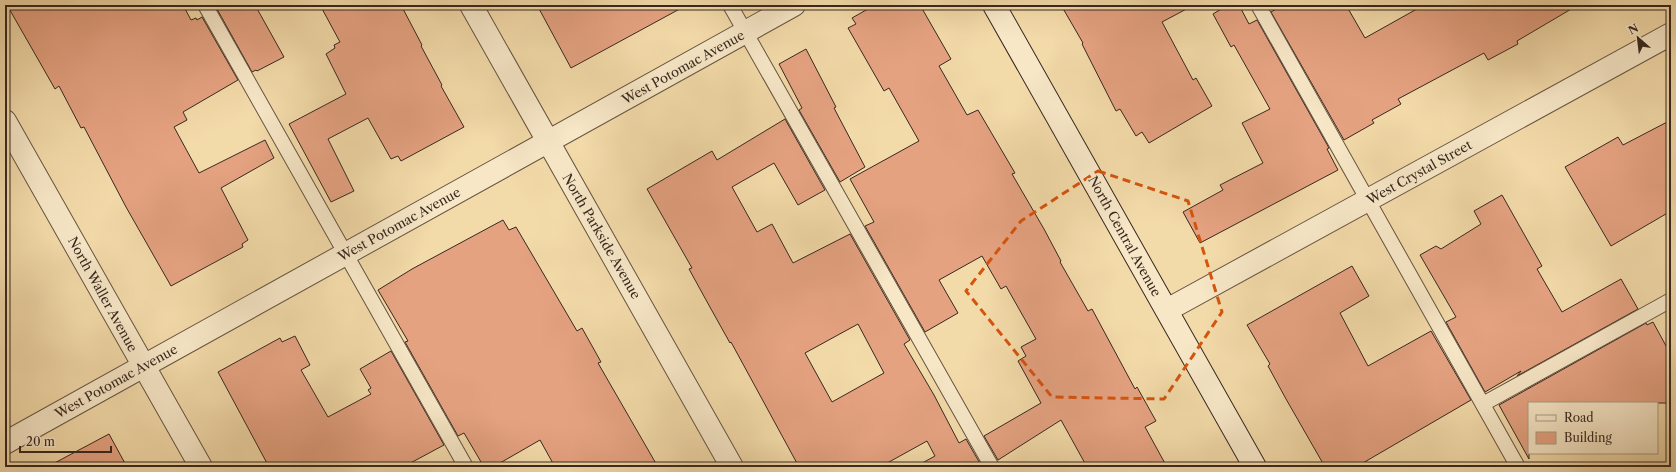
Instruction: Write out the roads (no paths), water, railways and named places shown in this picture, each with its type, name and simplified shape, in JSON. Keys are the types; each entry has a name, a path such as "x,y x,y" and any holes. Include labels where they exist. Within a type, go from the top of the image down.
{"street":[{"name":"North Parkside Avenue","path":"471,5 732,467"},
{"name":"West Potomac Avenue","path":"5,443 794,5"},
{"name":"North Central Avenue","path":"994,5 1255,467"},
{"name":"West Crystal Street","path":"1167,310 1671,34"},
{"name":"North Waller Avenue","path":"5,121 201,467"}],"lane":[{"path":"205,5 466,467"},
{"path":"730,5 992,467"},
{"path":"1258,5 1518,467"},
{"path":"1483,404 1671,300"}]}
